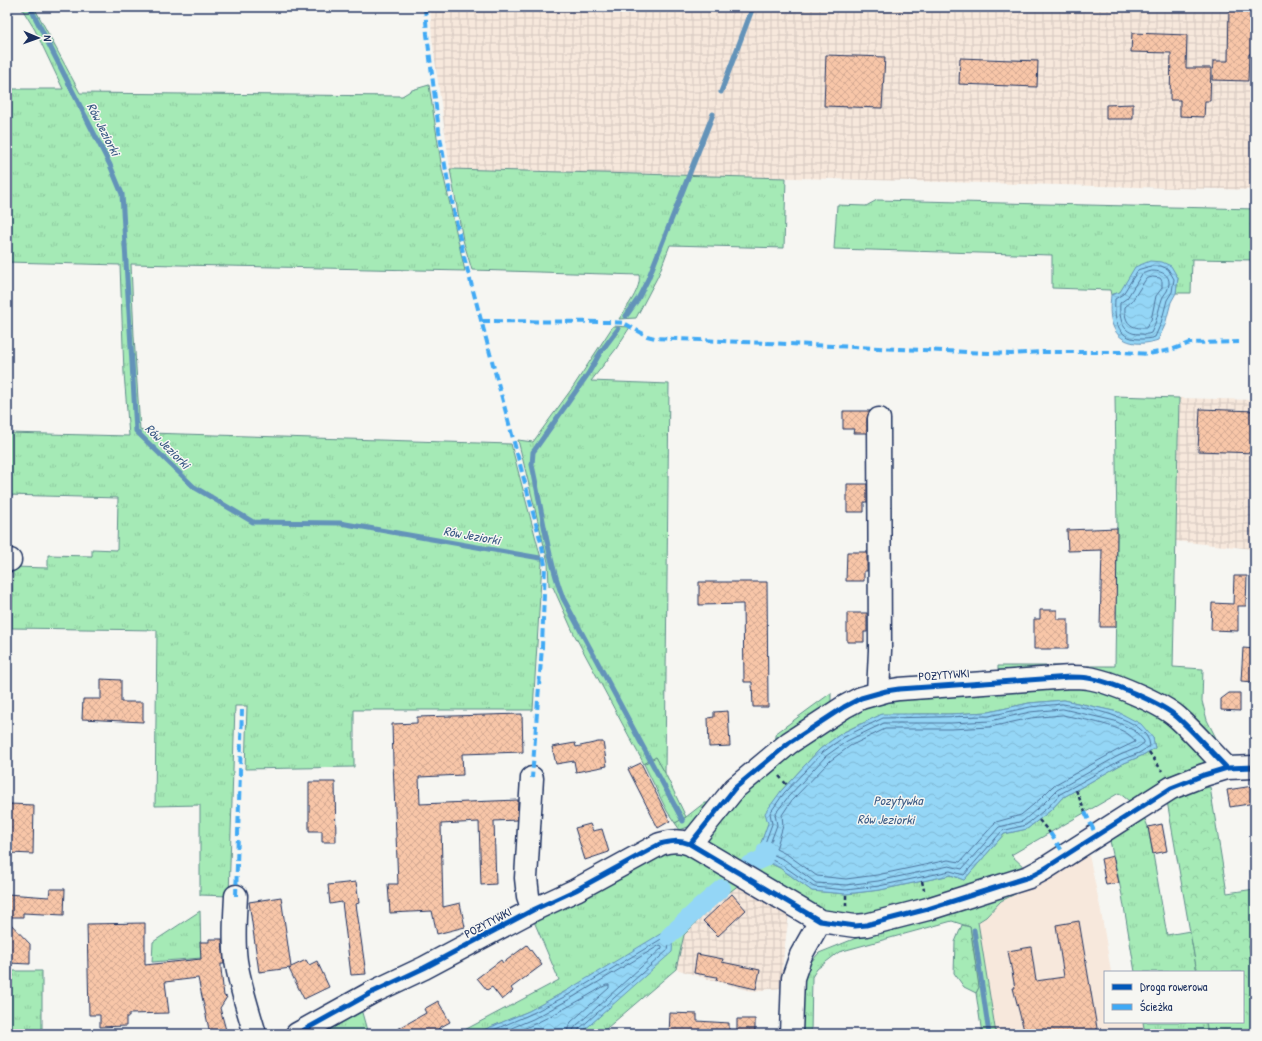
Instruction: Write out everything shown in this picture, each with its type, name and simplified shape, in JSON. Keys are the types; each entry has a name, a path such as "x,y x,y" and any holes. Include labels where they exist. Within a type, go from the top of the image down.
{"street":[{"path":"878,693 880,650 879,419"},
{"name":"POZYTYWKI","path":"690,844 735,788 789,743 844,707 861,698 899,689 1070,677 1088,678 1119,688 1153,702 1169,711 1184,724 1227,768"},
{"name":"POZYTYWKI","path":"297,1034 372,993 424,968 533,910 576,890 660,844 671,841 680,841 690,844 820,921 846,925 866,925 928,910 1029,877 1044,869 1167,790 1204,775 1227,768 1255,767"},
{"path":"532,778 526,878 528,896 533,910"},
{"path":"236,896 234,931 236,960 255,1034"},
{"path":"791,1034 793,978 801,955 820,921"}],"path":[{"path":"1149,752 1163,773"},
{"path":"1076,790 1085,812"},
{"path":"1039,820 1050,833"}],"shaded area":[{"path":"430,7 1255,7 1255,190 450,169 432,38"},
{"path":"1179,398 1255,400 1255,640 1251,639 1254,549 1175,541"},
{"path":"1089,855 1101,911 1111,971 1104,971 1104,1023 1143,1023 1145,1034 996,1034 978,922 986,917 1001,901"},
{"path":"740,884 789,913 782,969 782,988 752,991 676,969 684,935 713,905"}],"green space":[{"path":"21,7 34,7 80,93 402,96 412,90 429,85 442,169 465,271 131,264 140,430 149,433 511,444 542,562 533,710 354,710 354,767 245,769 247,706 235,706 229,896 200,895 200,805 155,806 157,630 12,628 13,567 48,568 48,555 92,556 92,549 117,550 118,498 7,495 7,433 129,436 124,373 120,265 7,262 7,89 63,89 35,30"},
{"path":"450,169 786,178 784,248 670,245 658,276 636,318 619,319 636,292 639,275 472,270 463,240"},
{"path":"877,200 1255,209 1255,260 1192,259 1191,293 1176,293 1178,278 1127,283 1120,292 1111,295 1110,290 1052,288 1052,255 834,249 837,205 866,206"},
{"path":"613,326 630,327 616,349 591,381 669,384 665,773 656,757 644,764 574,634 553,587 549,586 548,562 518,440 533,442 573,387"},
{"path":"1115,396 1179,398 1173,667 1203,669 1202,701 1207,720 1222,750 1229,756 1244,761 1232,761 1088,671 1087,666 1115,666 1117,528"},
{"path":"998,666 1064,666 1064,670 998,676"},
{"path":"1088,683 1160,712 1208,760 1207,764 1133,804 1119,793 1011,855 1026,869 1006,879 850,919 821,912 709,849 706,841 713,828 767,769 869,700","holes":["1064,700 1118,712 1153,738 1155,748 1122,764 1062,798 1051,810 1027,829 1004,834 964,880 951,875 880,890 846,894 812,891 780,868 768,862 753,861 760,852 761,843 781,791 820,749 842,733 860,724 913,714 989,712 1029,703"]},
{"path":"831,693 831,706 775,745 775,734"},
{"path":"656,757 686,817 675,823 667,811 644,764"},
{"path":"1210,787 1227,893 1255,889 1255,942 1249,946 1255,975 1255,1034 1208,1034 1206,1023 1244,1023 1244,971 1197,971 1167,801"},
{"path":"704,803 712,803 688,827 680,830 675,823 686,817"},
{"path":"1144,817 1148,827 1167,935 1190,931 1197,971 1135,971 1122,895 1110,841"},
{"path":"680,849 740,884 713,905 684,935 676,969 600,1034 575,1034 582,1032 615,1002 566,991 529,1011 474,1034 457,1034 559,980 533,919 662,852"},
{"path":"1011,887 1017,893 1001,901 986,917 978,922 996,1034 982,1034 976,993 979,987 970,927 952,921 839,952 817,969 812,977 811,1034 799,1034 801,980 810,963 819,953 881,928"},
{"path":"200,911 201,958 152,962 153,942"},
{"path":"962,925 970,927 979,987 976,993 964,987 954,973 955,942"},
{"path":"1255,942 1255,975 1249,946"},
{"path":"7,971 42,971 42,1034 7,1034"},
{"path":"361,1009 368,1034 323,1034 321,1029"},
{"path":"1143,1023 1206,1023 1208,1034 1145,1034"}],"water":[{"path":"1150,261 1162,262 1171,266 1178,278 1176,293 1171,302 1165,325 1158,340 1145,343 1132,342 1121,337 1113,326 1110,314 1111,295 1120,292 1135,267"},
{"name":"Pozytywka","path":"1064,700 1118,712 1141,724 1153,738 1155,748 1122,764 1062,798 1051,810 1027,829 1004,834 964,880 951,875 880,890 846,894 812,891 780,868 768,862 761,861 758,863 752,860 758,856 760,852 761,843 768,823 765,813 781,791 820,749 842,733 882,714 950,714 989,712 1029,703"},
{"path":"662,933 668,935 672,940 672,952 582,1032 575,1034 474,1034 529,1011 566,991"}],"building":[{"path":"1229,8 1255,9 1255,54 1249,54 1248,81 1212,80 1213,61 1228,61"},
{"path":"1132,33 1187,35 1186,68 1211,68 1210,101 1205,101 1204,117 1180,116 1180,100 1170,100 1171,53 1131,52"},
{"path":"826,55 885,57 882,108 824,106"},
{"path":"960,58 1038,61 1037,87 959,84"},
{"path":"1133,104 1133,119 1106,119 1106,105"},
{"path":"1200,409 1255,411 1255,453 1198,451"},
{"path":"843,411 870,411 867,419 867,433 853,433 854,429 843,429"},
{"path":"847,484 867,484 867,502 864,502 864,512 847,512"},
{"path":"1117,528 1116,627 1100,627 1102,550 1068,551 1067,530"},
{"path":"847,552 867,552 867,571 864,571 864,581 846,581"},
{"path":"1234,576 1247,576 1246,606 1238,606 1238,631 1211,630 1212,603 1233,604"},
{"path":"699,582 767,582 768,707 753,707 752,682 744,682 743,604 699,605"},
{"path":"1040,610 1057,610 1057,619 1068,619 1068,649 1034,649 1034,619 1040,619"},
{"path":"847,613 867,613 867,632 864,632 864,642 847,642"},
{"path":"1243,648 1255,649 1255,682 1241,681"},
{"path":"101,679 121,680 121,702 143,702 143,722 82,719 83,699 101,699"},
{"path":"1229,693 1240,693 1240,711 1221,710 1221,699"},
{"path":"728,711 730,746 709,747 708,718 714,717 714,712"},
{"path":"522,714 523,752 462,754 463,775 419,777 420,804 518,800 517,820 494,821 496,884 481,885 479,822 441,824 443,907 460,903 465,927 437,934 432,911 390,913 388,884 398,884 392,724 417,723 417,717"},
{"path":"603,742 607,766 576,772 574,761 556,764 552,747 575,743 576,747"},
{"path":"641,763 670,821 658,828 628,769"},
{"path":"309,782 335,782 336,842 322,842 322,831 309,831"},
{"path":"1253,786 1255,803 1230,807 1227,790"},
{"path":"9,804 34,805 33,854 9,853"},
{"path":"590,824 593,831 602,829 609,852 585,860 575,828"},
{"path":"1162,824 1167,851 1153,854 1148,827"},
{"path":"1113,856 1119,883 1106,885 1101,859"},
{"path":"356,882 359,903 356,904 366,974 351,975 342,902 330,904 328,885"},
{"path":"50,889 65,889 64,915 23,913 23,917 7,917 7,894 49,897"},
{"path":"732,894 746,910 718,936 703,921"},
{"path":"281,897 291,967 306,960 309,965 317,961 329,987 304,999 289,969 291,968 259,972 249,902"},
{"path":"7,920 30,944 30,964 7,963"},
{"path":"1079,921 1098,1034 1025,1034 1013,988 1015,988 1008,951 1031,947 1036,981 1064,977 1056,925"},
{"path":"145,923 145,965 201,959 200,942 209,942 209,939 222,939 224,964 221,964 221,969 224,996 227,997 220,1008 227,1034 210,1034 198,978 165,982 169,1013 129,1014 129,1017 126,1017 126,1026 100,1027 100,1015 89,1015 87,924"},
{"path":"527,945 542,965 511,988 513,991 502,1000 492,987 487,990 477,978 501,960 503,963"},
{"path":"697,954 723,959 722,962 760,970 756,989 716,980 717,977 694,973"},
{"path":"438,1001 450,1022 431,1034 389,1034 426,1013 424,1009"},
{"path":"670,1013 697,1014 697,1021 729,1023 729,1034 669,1034"},
{"path":"737,1019 755,1019 755,1034 737,1034"}],"waterway":[{"name":"Rów Jeziorki","path":"30,7 110,165 122,194 136,431 194,487 253,522 340,523 540,558"},
{"path":"721,92 753,7"},
{"path":"626,316 638,299 648,279 713,114"},
{"name":"Rów Jeziorki","path":"618,329 533,452 532,465 549,549 557,582 563,598 683,821"},
{"path":"747,866 764,858 766,850"},
{"path":"669,936 722,888"},
{"name":"Rów Jeziorki","path":"974,930 989,1034"}],"marked path":[{"path":"425,7 439,131 449,188 464,257 542,546 545,566 542,647 532,778"},
{"path":"482,321 611,322 624,323 647,336 655,338 1011,354 1043,352 1123,352 1148,354 1171,350 1190,343 1239,342"},
{"path":"236,896 242,710"},
{"path":"1085,812 1096,835"},
{"path":"1050,833 1065,855"}],"cycle path":[{"path":"690,844 735,788 789,743 844,707 861,698 899,689 1070,677 1084,677 1097,680 1134,693 1169,711 1190,729 1227,768"},
{"path":"297,1034 371,993 424,968 533,910 576,890 660,844 675,841 690,844 820,921 855,926 866,925 928,909 1029,877 1171,788 1227,768 1255,767"}]}
